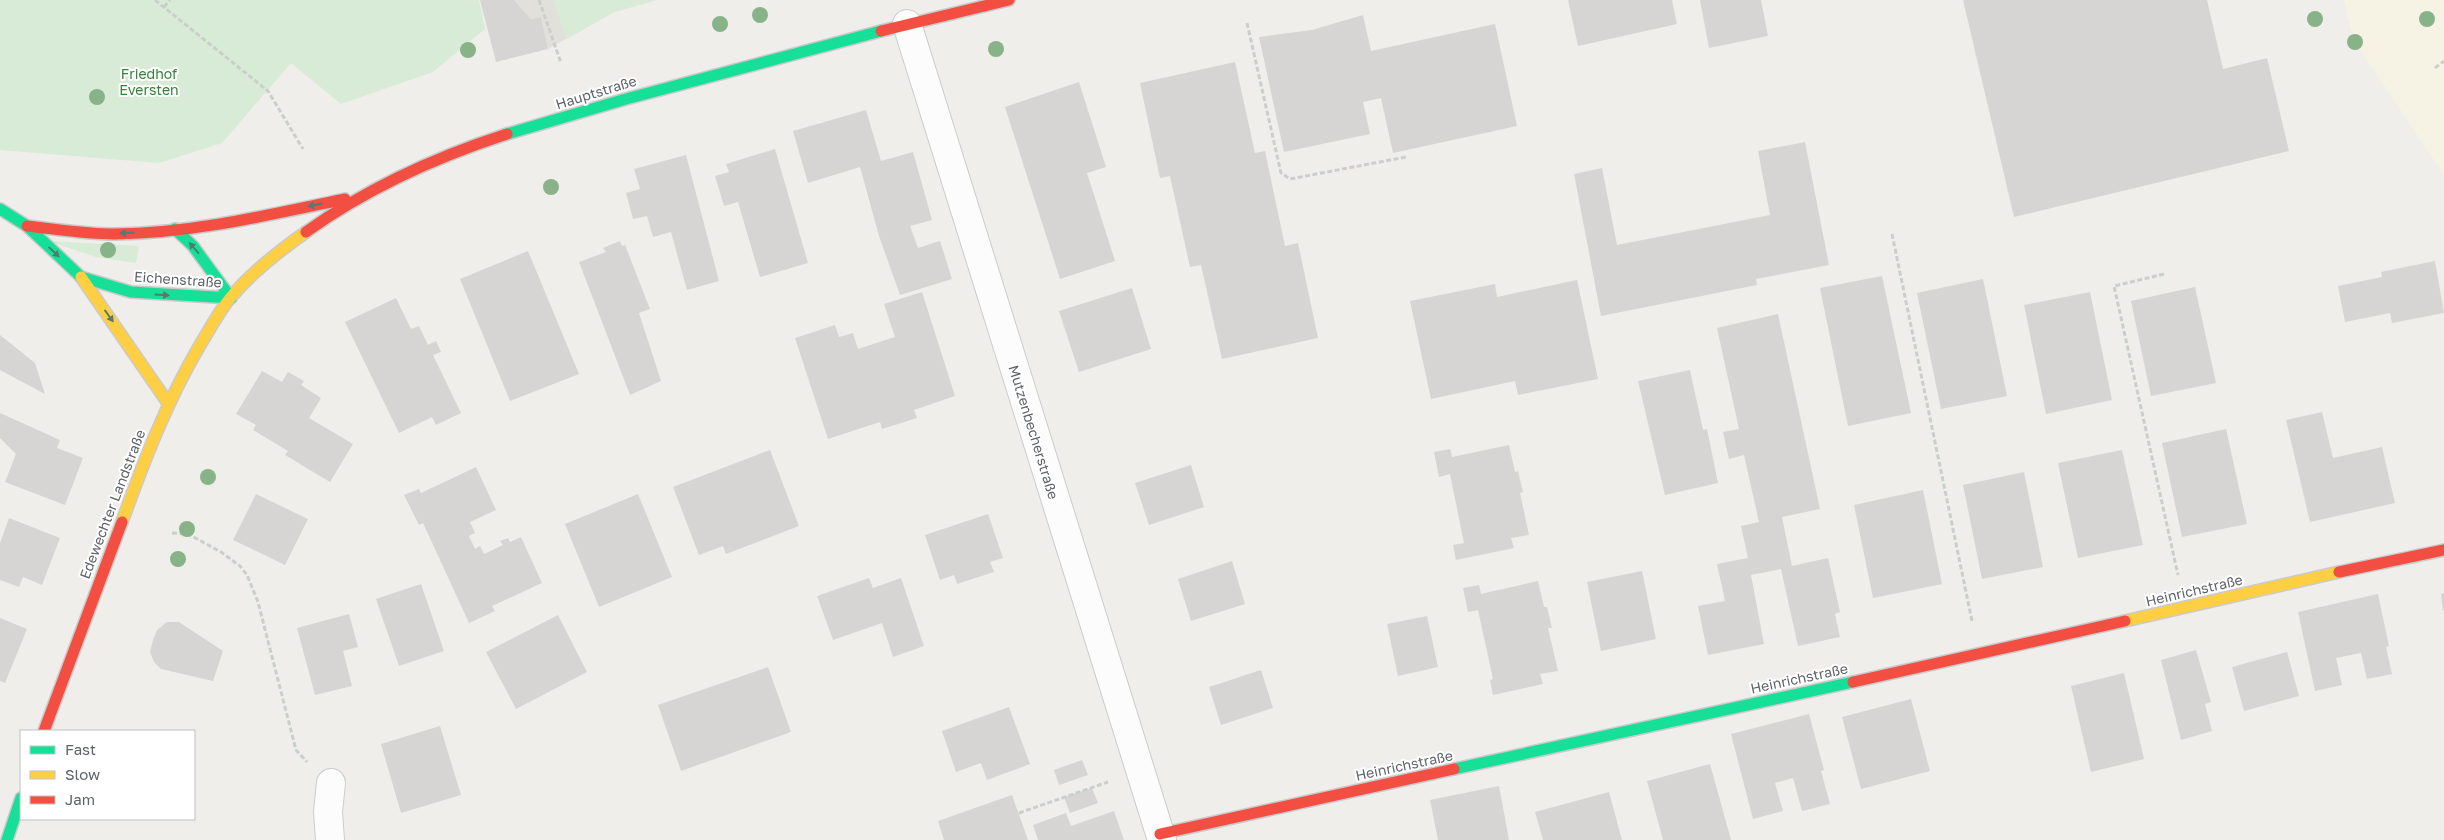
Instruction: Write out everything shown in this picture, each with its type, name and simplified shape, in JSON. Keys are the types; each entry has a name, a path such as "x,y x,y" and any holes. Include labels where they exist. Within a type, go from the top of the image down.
{"main road":[{"name":"Hauptstraße","path":"230,298 294,238 363,195 451,155 500,137 648,92 907,24 1009,0"},
{"path":"27,226 114,234 175,229 254,218 363,195"},
{"name":"Eichenstraße","path":"0,209 27,226 81,277 131,292 230,298"},
{"path":"175,229 193,246 230,298"},
{"path":"81,277 168,403"},
{"name":"Edewechter Landstraße","path":"44,730 154,435 168,403 196,351 230,298"},
{"name":"Heinrichstraße","path":"1162,837 2185,608 2422,553 2444,550"},
{"path":"7,840 20,801"}],"street":[{"name":"Mutzenbecherstraße","path":"907,24 1162,837"},
{"path":"330,840 328,812 331,782"}],"path":[{"path":"155,0 268,91 303,149"},
{"path":"164,7 170,0"},
{"path":"539,0 561,63"},
{"path":"1247,23 1282,173 1290,179 1406,157"},
{"path":"2435,68 2444,60"},
{"path":"1892,234 1979,654"},
{"path":"2164,274 2114,286 2185,608"},
{"path":"172,533 188,534 221,552 240,566 247,575 258,602 296,750 312,769 331,782"},
{"path":"1019,813 1141,771"}],"shaded area":[{"path":"514,0 657,0 614,12 548,49 541,17 531,19"},
{"path":"2344,0 2444,0 2444,175 2353,39"}],"green space":[{"name":"Friedhof Eversten","path":"0,0 479,0 485,29 433,72 341,104 291,63 222,143 159,163 0,150"},
{"path":"553,0 657,0 614,12 567,39"},
{"path":"48,241 139,246 136,263 96,257"}],"building":[{"path":"480,0 514,0 531,19 541,17 548,49 496,62"},
{"path":"1568,0 1672,0 1677,24 1578,46"},
{"path":"1700,0 1761,0 1768,36 1709,48"},
{"path":"1963,0 2207,0 2223,69 2267,58 2289,151 2014,217"},
{"path":"1363,15 1371,51 1495,24 1517,126 1393,153 1381,98 1363,102 1370,134 1284,152 1259,37 1312,30"},
{"path":"1235,62 1255,153 1265,151 1285,246 1298,243 1318,338 1222,359 1201,265 1190,267 1170,176 1160,178 1140,83"},
{"path":"1079,82 1106,167 1087,173 1115,261 1060,279 1005,107"},
{"path":"866,110 881,161 913,152 932,220 910,226 918,248 940,241 952,279 900,295 879,236 860,167 808,183 793,131"},
{"path":"1805,142 1829,265 1756,279 1757,285 1601,316 1574,174 1602,168 1617,245 1770,215 1758,151"},
{"path":"775,149 808,263 760,277 738,202 724,206 715,176 729,172 726,164"},
{"path":"686,155 719,281 687,290 671,232 653,237 647,216 633,219 626,193 640,189 634,169"},
{"path":"620,241 622,246 625,245 650,309 639,313 661,381 630,395 579,262 606,252 603,248"},
{"path":"528,251 579,374 510,401 460,279"},
{"path":"2435,261 2444,313 2392,323 2390,313 2345,322 2338,286 2382,277 2381,272"},
{"path":"1882,276 1911,413 1848,426 1820,288"},
{"path":"1983,279 2007,396 1941,409 1917,293"},
{"path":"1577,280 1598,379 1518,395 1515,381 1431,399 1410,301 1495,284 1497,297"},
{"path":"2195,287 2216,383 2151,396 2131,301"},
{"path":"1132,288 1151,349 1079,372 1059,311"},
{"path":"922,292 955,396 914,410 917,418 882,429 880,422 828,439 795,338 835,325 839,337 853,333 858,349 895,337 884,304"},
{"path":"2090,292 2112,400 2046,414 2024,305"},
{"path":"396,298 411,329 419,326 428,345 436,341 441,352 433,355 461,413 436,425 432,417 399,433 345,322"},
{"path":"1778,314 1820,509 1782,517 1792,566 1828,558 1840,612 1835,614 1840,637 1798,646 1781,569 1751,575 1764,644 1708,655 1698,606 1725,601 1717,564 1748,558 1741,526 1759,522 1744,455 1729,459 1723,432 1739,429 1717,328"},
{"path":"0,335 35,363 45,394 0,370"},
{"path":"1690,370 1703,430 1707,429 1718,483 1665,495 1638,381"},
{"path":"262,371 282,382 288,372 304,381 301,385 321,398 309,418 353,444 330,482 285,455 288,451 253,430 256,425 236,414"},
{"path":"2322,412 2333,458 2382,447 2395,503 2310,522 2286,420"},
{"path":"0,413 60,440 57,448 83,458 65,505 5,482 16,454 0,438"},
{"path":"2226,429 2247,524 2182,537 2162,443"},
{"path":"1509,445 1515,472 1518,471 1523,492 1520,493 1529,535 1511,538 1514,548 1456,560 1453,545 1464,543 1450,474 1439,477 1434,452 1450,449 1452,457"},
{"path":"770,450 799,526 726,554 723,546 699,555 673,487"},
{"path":"2122,450 2143,545 2078,558 2058,463"},
{"path":"1191,465 1204,507 1149,525 1135,483"},
{"path":"476,467 496,510 470,522 475,533 469,536 475,549 480,546 484,554 503,545 500,541 508,538 510,542 521,537 542,583 492,606 495,611 469,623 423,523 419,525 404,495 419,489 421,493"},
{"path":"2024,472 2043,567 1982,579 1963,485"},
{"path":"1923,490 1942,584 1873,598 1854,505"},
{"path":"256,494 308,519 285,565 233,540"},
{"path":"638,494 672,577 599,607 565,524"},
{"path":"988,514 1003,558 990,562 994,572 957,584 954,575 940,580 925,535"},
{"path":"9,518 60,538 42,585 23,577 19,587 0,580 0,543"},
{"path":"1232,561 1245,604 1191,621 1178,579"},
{"path":"1642,571 1656,639 1601,651 1587,582"},
{"path":"869,578 873,588 901,578 924,646 893,657 882,623 833,640 817,596"},
{"path":"1538,581 1544,607 1547,607 1552,628 1548,628 1558,671 1540,674 1543,684 1493,695 1490,680 1493,679 1478,610 1468,612 1463,588 1479,585 1481,594"},
{"path":"421,584 444,651 399,666 376,599"},
{"path":"2444,593 2444,611 2443,611 2441,594"},
{"path":"2378,594 2389,646 2386,647 2392,674 2367,679 2361,653 2336,658 2342,685 2315,691 2298,612"},
{"path":"349,614 358,647 343,651 352,686 315,695 297,628"},
{"path":"558,615 587,672 516,709 486,652"},
{"path":"1427,616 1438,667 1398,676 1387,624"},
{"path":"0,618 27,629 5,683 0,681"},
{"path":"167,622 179,622 223,651 213,681 161,669 154,662 150,652 153,640 157,630"},
{"path":"2196,650 2211,702 2205,704 2212,731 2181,740 2161,660"},
{"path":"2287,652 2299,696 2244,711 2232,667"},
{"path":"768,667 791,732 681,771 658,705"},
{"path":"1261,670 1273,708 1221,725 1209,687"},
{"path":"2124,673 2144,759 2091,772 2071,686"},
{"path":"1911,699 1930,771 1861,789 1842,717"},
{"path":"1009,707 1030,764 987,780 981,763 956,772 942,731"},
{"path":"1809,714 1824,770 1821,771 1830,804 1802,811 1793,778 1775,783 1783,811 1753,819 1731,734"},
{"path":"440,726 461,795 401,813 381,744"},
{"path":"1082,760 1088,775 1059,785 1054,770"},
{"path":"1710,764 1731,840 1663,840 1647,781"},
{"path":"1499,786 1509,840 1438,840 1430,800"},
{"path":"1092,788 1098,803 1070,813 1064,797"},
{"path":"1609,792 1622,840 1543,840 1535,812"},
{"path":"1012,795 1028,840 944,840 938,821"},
{"path":"1114,811 1124,840 1038,840 1033,825 1066,813 1071,826"}],"traffic: fast":[{"path":"507,134 626,99 881,31"},
{"path":"0,209 27,226 81,277 131,292 231,298"},
{"path":"175,229 193,246 231,298"},
{"path":"1454,769 1853,682"},
{"path":"7,840 20,801"}],"traffic: slow":[{"path":"122,522 148,454 177,388 219,314 231,297 257,270 306,232"},
{"path":"81,277 168,403"},
{"path":"2125,621 2339,572"}],"traffic: jam":[{"path":"881,31 1009,0"},
{"path":"306,232 329,216 402,175 454,153 507,134"},
{"path":"27,226 93,233 144,233 202,227 345,199"},
{"path":"44,730 122,522"},
{"path":"2339,572 2444,550"},
{"path":"1853,682 2125,621"},
{"path":"1160,834 1454,769"}]}
